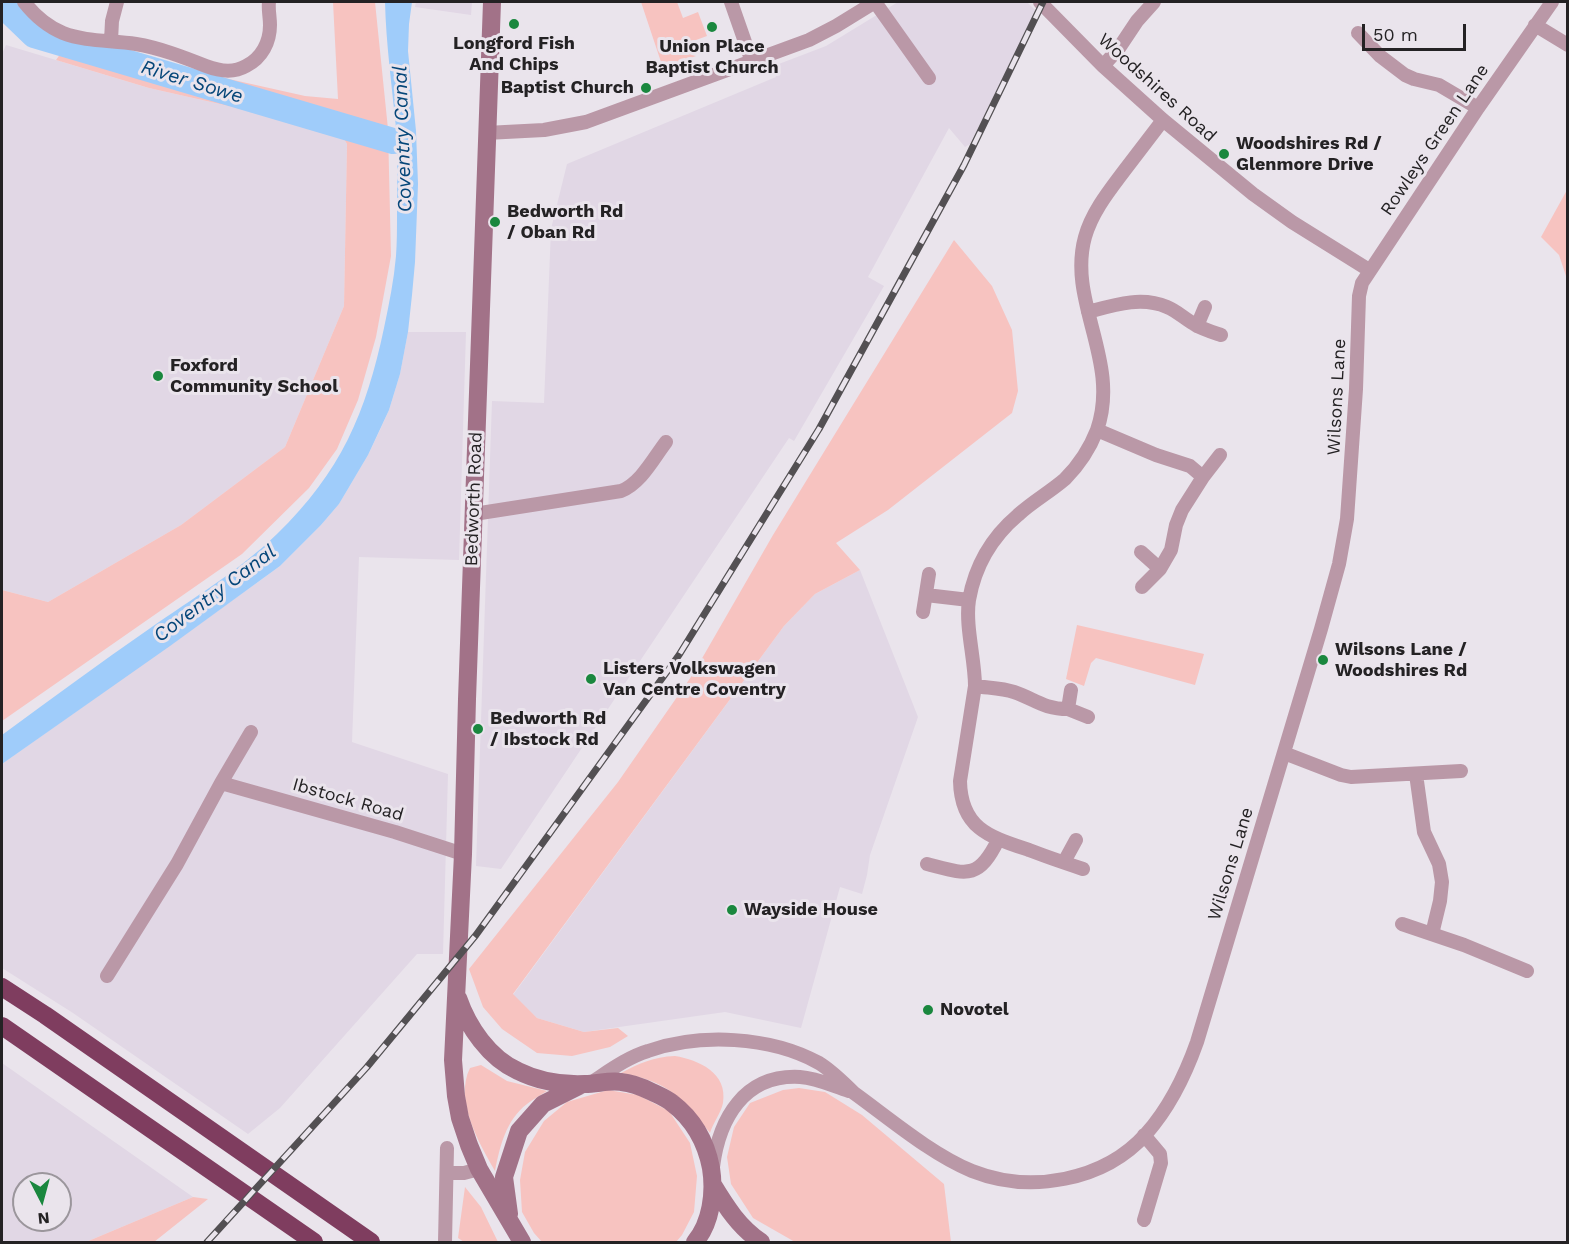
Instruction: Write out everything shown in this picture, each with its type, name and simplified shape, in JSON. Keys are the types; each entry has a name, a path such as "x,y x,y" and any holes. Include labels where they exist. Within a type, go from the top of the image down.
{"highway":[{"path":"2,987 366,1239"},
{"path":"2,1026 314,1242"}],"main road":[{"name":"Bedworth Road","path":"492,2 464,854 453,1077 460,1118 479,1169 522,1242"},
{"path":"457,997 463,1012 479,1038 493,1054 516,1071 553,1082 586,1084 619,1082 638,1085 671,1101 691,1121 702,1140 713,1180 728,1210 749,1234 761,1242"},
{"path":"510,1222 504,1177 519,1131 543,1104 586,1084"},
{"path":"695,1242 707,1222 713,1180"}],"street":[{"path":"24,2 46,24 63,33 76,37 152,47 222,70 245,67 257,59 265,49 270,24 269,2"},
{"path":"111,41 112,21 117,2"},
{"path":"731,2 752,62"},
{"path":"486,132 544,130 586,122 752,62 826,32 875,2 929,78"},
{"path":"1103,66 1154,2"},
{"name":"Rowleys Green Lane","path":"1369,270 1552,2"},
{"name":"Woodshires Road","path":"1043,4 1103,66 1163,120 1292,222 1369,270"},
{"path":"1535,25 1568,45"},
{"path":"1359,33 1380,56 1405,75 1439,85 1478,108"},
{"path":"1083,869 998,840 973,822 964,808 960,795 960,781 975,686 969,600 984,553 996,536 1017,515 1064,479 1084,456 1097,430 1104,389 1101,361 1088,312 1082,275 1085,237 1092,218 1103,199 1163,120"},
{"name":"Wilsons Lane","path":"586,1084 647,1051 680,1042 742,1041 770,1046 816,1062 839,1078 854,1093 932,1149 987,1176 1013,1181 1065,1179 1104,1164 1123,1153 1144,1136 1164,1112 1189,1064 1339,564 1347,519 1359,296 1363,280 1369,270"},
{"path":"1088,312 1132,302 1151,302 1178,313 1197,326 1221,335"},
{"path":"1197,326 1205,306"},
{"path":"1097,430 1156,455 1190,466 1203,477"},
{"path":"474,514 621,491 629,488 666,442"},
{"path":"1142,587 1160,569 1171,550 1176,525 1182,510 1220,455"},
{"path":"1141,552 1160,569"},
{"path":"923,612 929,574"},
{"path":"926,595 969,600"},
{"path":"975,686 1012,692 1046,707 1068,709 1088,717"},
{"path":"1068,709 1071,690"},
{"path":"107,976 177,864 251,732"},
{"path":"1284,753 1351,777 1461,771"},
{"path":"1416,774 1424,832 1438,864 1442,882 1440,902 1432,934"},
{"name":"Ibstock Road","path":"221,783 464,854"},
{"path":"927,864 960,872 970,871 984,863 998,840"},
{"path":"1064,862 1076,840"},
{"path":"1402,924 1464,945 1527,971"},
{"name":"Wilsons Lane","path":"713,1180 715,1152 725,1121 742,1098 754,1089 778,1080 798,1077 819,1081 854,1093"},
{"path":"1144,1136 1160,1154 1161,1163 1144,1220"},
{"path":"445,1242 447,1148"},
{"path":"447,1173 464,1173 479,1169"}],"shaded area":[{"path":"333,2 375,2 388,129 391,256 376,337 358,400 337,449 309,488 242,554 2,721 2,590 48,602 181,525 285,447 344,306 347,144 339,131 149,88 56,60 68,43 305,96 338,99"},
{"path":"416,2 472,2 471,15 415,7"},
{"path":"641,2 677,2 683,18 698,12 707,36 688,43 692,55 696,56 663,68"},
{"path":"898,2 1027,2 1036,11 970,144 965,147 949,128 868,277 884,286 794,441 789,438 501,869 476,866 492,401 544,403 551,229 567,164 776,77 771,67 826,46"},
{"name":"Foxford Community School","path":"6,45 149,88 339,131 347,144 344,306 285,447 181,525 48,602 2,590 2,54"},
{"path":"1567,190 1567,279 1559,255 1541,237"},
{"path":"954,240 992,286 1012,330 1018,391 1012,413 888,510 836,543 860,570 815,594 784,626 513,994 537,1018 584,1032 618,1028 628,1036 610,1047 572,1056 537,1053 502,1029 483,1007 469,969 618,782 693,674 773,535"},
{"path":"408,332 466,332 459,560 359,557 352,742 448,774 443,954 417,954 280,1108 248,1134 73,1013 2,968 2,764 280,566 321,525 339,504 380,430 400,374"},
{"path":"860,570 918,717 870,855 862,894 840,887 801,1028 725,1012 584,1032 537,1018 513,995 784,626 815,594"},
{"path":"1077,625 1204,654 1195,685 1096,658 1091,663 1084,686 1066,679"},
{"path":"675,1056 702,1065 716,1076 721,1084 723,1103 710,1133 682,1100 672,1092 637,1076 621,1073 647,1061"},
{"path":"2,1063 193,1197 86,1242 2,1242"},
{"path":"481,1065 507,1081 547,1091 527,1104 514,1118 502,1143 495,1171 470,1121 465,1094 470,1068"},
{"path":"799,1088 825,1092 862,1115 944,1184 951,1242 795,1242 753,1218 731,1184 727,1157 734,1127 750,1103 783,1090"},
{"path":"608,1090 638,1095 669,1111 690,1143 697,1176 694,1212 676,1242 542,1242 522,1212 520,1180 525,1152 544,1121 567,1102"},
{"path":"465,1187 481,1207 498,1242 464,1242 458,1238"},
{"path":"193,1197 208,1199 154,1242 86,1242"}],"water":[{"name":"Coventry Canal","path":"385,2 412,2 408,51 416,131 418,184 415,262 408,332 400,374 389,410 368,455 339,504 280,566 2,764 2,735 231,572 262,547 299,511 318,488 348,440 369,387 377,359 396,256 397,139"}],"waterway":[{"name":"River Sowe","path":"2,4 34,35 393,141"}],"railway":[{"path":"207,1242 367,1067 476,935 679,655 819,429 964,165 1043,2"}],"place":[{"name":"Longford Fish And Chips","path":"514,24"},
{"name":"Union Place Baptist Church","path":"712,27"},
{"name":"Baptist Church","path":"646,88"},
{"name":"Woodshires Rd / Glenmore Drive","path":"1224,154"},
{"name":"Bedworth Rd / Oban Rd","path":"495,222"},
{"name":"Foxford Community School","path":"158,376"},
{"name":"Wilsons Lane / Woodshires Rd","path":"1323,660"},
{"name":"Listers Volkswagen Van Centre Coventry","path":"591,679"},
{"name":"Bedworth Rd / Ibstock Rd","path":"478,729"},
{"name":"Wayside House","path":"732,910"},
{"name":"Novotel","path":"928,1010"}]}
